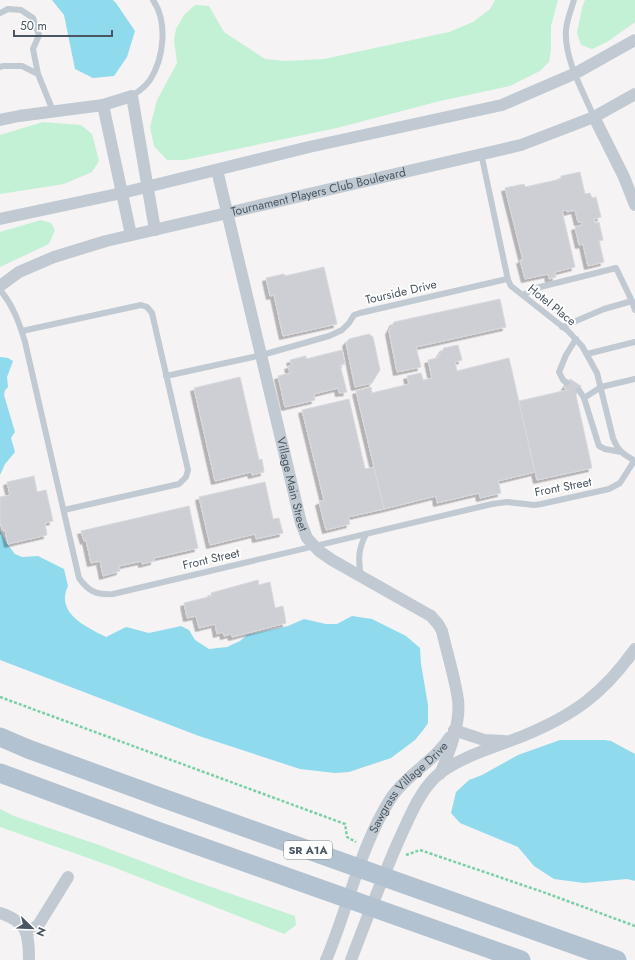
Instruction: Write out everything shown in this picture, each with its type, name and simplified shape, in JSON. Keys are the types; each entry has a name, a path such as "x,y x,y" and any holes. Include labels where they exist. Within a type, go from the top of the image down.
{"main road":[{"name":"SR A1A","path":"0,737 36,752 617,960"},
{"name":"SR A1A","path":"0,773 157,831 521,960"}],"street":[{"path":"0,219 122,193 309,147 502,105 576,74 635,40"},
{"name":"Tournament Players Club Boulevard","path":"0,286 19,272 54,257 106,241 521,144 594,117 635,94"},
{"path":"0,120 53,111 103,105 132,96 155,230"},
{"path":"103,105 131,235"},
{"path":"594,117 624,176 635,205"},
{"name":"Village Main Street","path":"217,170 301,523 307,538 314,546 332,560 431,616 442,631 458,701 458,714 448,754 440,774"},
{"name":"Sawgrass Village Drive","path":"351,960 393,854 416,804 427,788 440,774 467,757 555,722 579,708 603,688 635,649"},
{"name":"Sawgrass Village Drive","path":"326,960 334,941 358,868 377,824 392,797 408,778 444,746 454,730 484,740 507,742"},
{"path":"26,932 39,924 68,877"},
{"path":"0,913 14,918 22,925 29,942 29,960"}],"lane":[{"path":"132,96 150,81 157,67 161,51 161,17 153,0"},
{"path":"574,0 568,16 566,30 568,50 570,60 594,117"},
{"path":"0,13 8,9 21,10 33,18 39,35 33,49 38,74 53,111"},
{"path":"1,65 22,66 38,74"},
{"path":"481,153 507,279"},
{"path":"523,295 536,288 616,268 635,310"},
{"name":"Hotel Place","path":"507,279 511,286 576,339 587,354 597,373 613,438 617,448 621,452"},
{"name":"Tourside Drive","path":"166,376 262,355 329,336 342,330 354,315 360,313 507,279"},
{"name":"Front Street","path":"0,290 9,301 17,316 26,342 79,578 85,586 93,592 113,594 492,504 507,502 534,505 609,489 620,483 634,461"},
{"path":"562,327 604,309 632,301"},
{"path":"22,332 141,305 147,307 152,313 188,470 186,477 179,484 64,510"},
{"path":"567,383 563,380 559,372 566,355 576,339"},
{"path":"587,354 635,342"},
{"path":"584,398 601,387 635,379"},
{"path":"579,390 584,398 599,446 605,449 621,452 634,461"},
{"path":"361,576 359,554 361,544 366,534"}],"path":[{"path":"0,697 346,824 347,837 367,847"},
{"path":"393,854 408,855 420,850 543,892 635,926"}],"green space":[{"path":"495,0 558,0 551,26 551,49 549,62 540,71 510,86 440,101 337,128 184,160 167,160 154,146 150,127 157,100 177,63 174,40 176,29 184,15 195,5 209,6 224,32 265,59 285,61 324,59 449,32 473,22 490,9"},
{"path":"585,0 635,0 635,22 607,42 592,49 581,45 577,33"},
{"path":"43,122 81,125 92,134 99,161 92,172 64,184 0,194 0,135"},
{"path":"41,220 51,223 55,230 49,244 0,267 0,232"},
{"path":"0,809 14,816 295,916 296,925 284,934 108,865 0,827"}],"water":[{"path":"52,0 113,0 116,3 135,31 127,57 114,76 93,78 75,69 64,15"},
{"path":"0,357 8,358 13,361 7,377 8,387 5,390 4,395 15,432 11,438 15,452 5,464 0,475"},
{"path":"0,530 15,554 22,557 38,556 64,569 68,586 65,596 69,611 82,624 106,637 126,627 149,633 181,626 189,630 195,640 209,649 227,647 240,641 247,635 288,626 304,619 326,624 337,624 352,616 372,619 406,636 420,648 421,664 428,705 428,723 415,740 391,758 349,772 335,773 300,769 199,736 0,660"},
{"path":"560,740 611,741 635,754 635,881 627,879 584,883 554,879 534,866 518,847 460,823 451,813 456,792 469,780 482,775 518,755"}],"building":[{"path":"580,172 585,194 590,193 592,198 596,197 601,217 594,219 595,223 599,222 603,240 599,241 604,262 588,266 583,244 579,245 575,227 582,225 581,222 578,222 575,210 567,212 567,210 562,211 575,267 555,272 556,277 549,279 548,274 525,279 520,260 523,260 505,188 524,184 525,187 561,179 561,176"},
{"path":"324,267 337,324 283,336 274,295 270,296 266,278 284,274 285,276"},
{"path":"500,299 506,327 416,347 421,367 397,372 389,331 394,322"},
{"path":"369,334 373,337 380,370 372,383 355,387 346,343 349,339"},
{"path":"458,345 462,360 455,362 457,371 509,358 535,472 498,481 501,493 480,498 479,493 437,503 436,496 384,509 356,391 371,387 372,393 409,384 407,376 421,373 423,380 432,378 428,360 437,358 444,348"},
{"path":"342,350 345,364 340,365 347,392 339,393 338,388 314,394 315,400 285,407 278,376 290,373 288,366 292,365 290,360 306,356 306,359"},
{"path":"240,377 259,460 262,459 264,472 252,475 251,472 215,481 194,388"},
{"path":"570,379 581,386 576,395 592,468 537,480 519,401 567,390 564,388"},
{"path":"349,399 365,469 374,467 384,509 348,517 350,524 326,530 319,502 324,500 302,410"},
{"path":"34,476 37,492 46,490 53,521 45,523 47,535 8,544 5,530 3,531 0,523 0,497 10,495 7,482"},
{"path":"265,482 273,519 279,518 283,533 256,539 255,534 210,545 199,497"},
{"path":"189,506 198,548 154,558 154,561 142,564 142,561 119,566 120,571 103,576 100,561 91,563 86,540 84,541 81,531"},
{"path":"258,580 259,585 270,582 275,608 283,606 286,623 232,637 231,634 224,636 223,632 217,634 215,624 199,628 196,616 187,618 184,603 212,596 211,593"}]}
